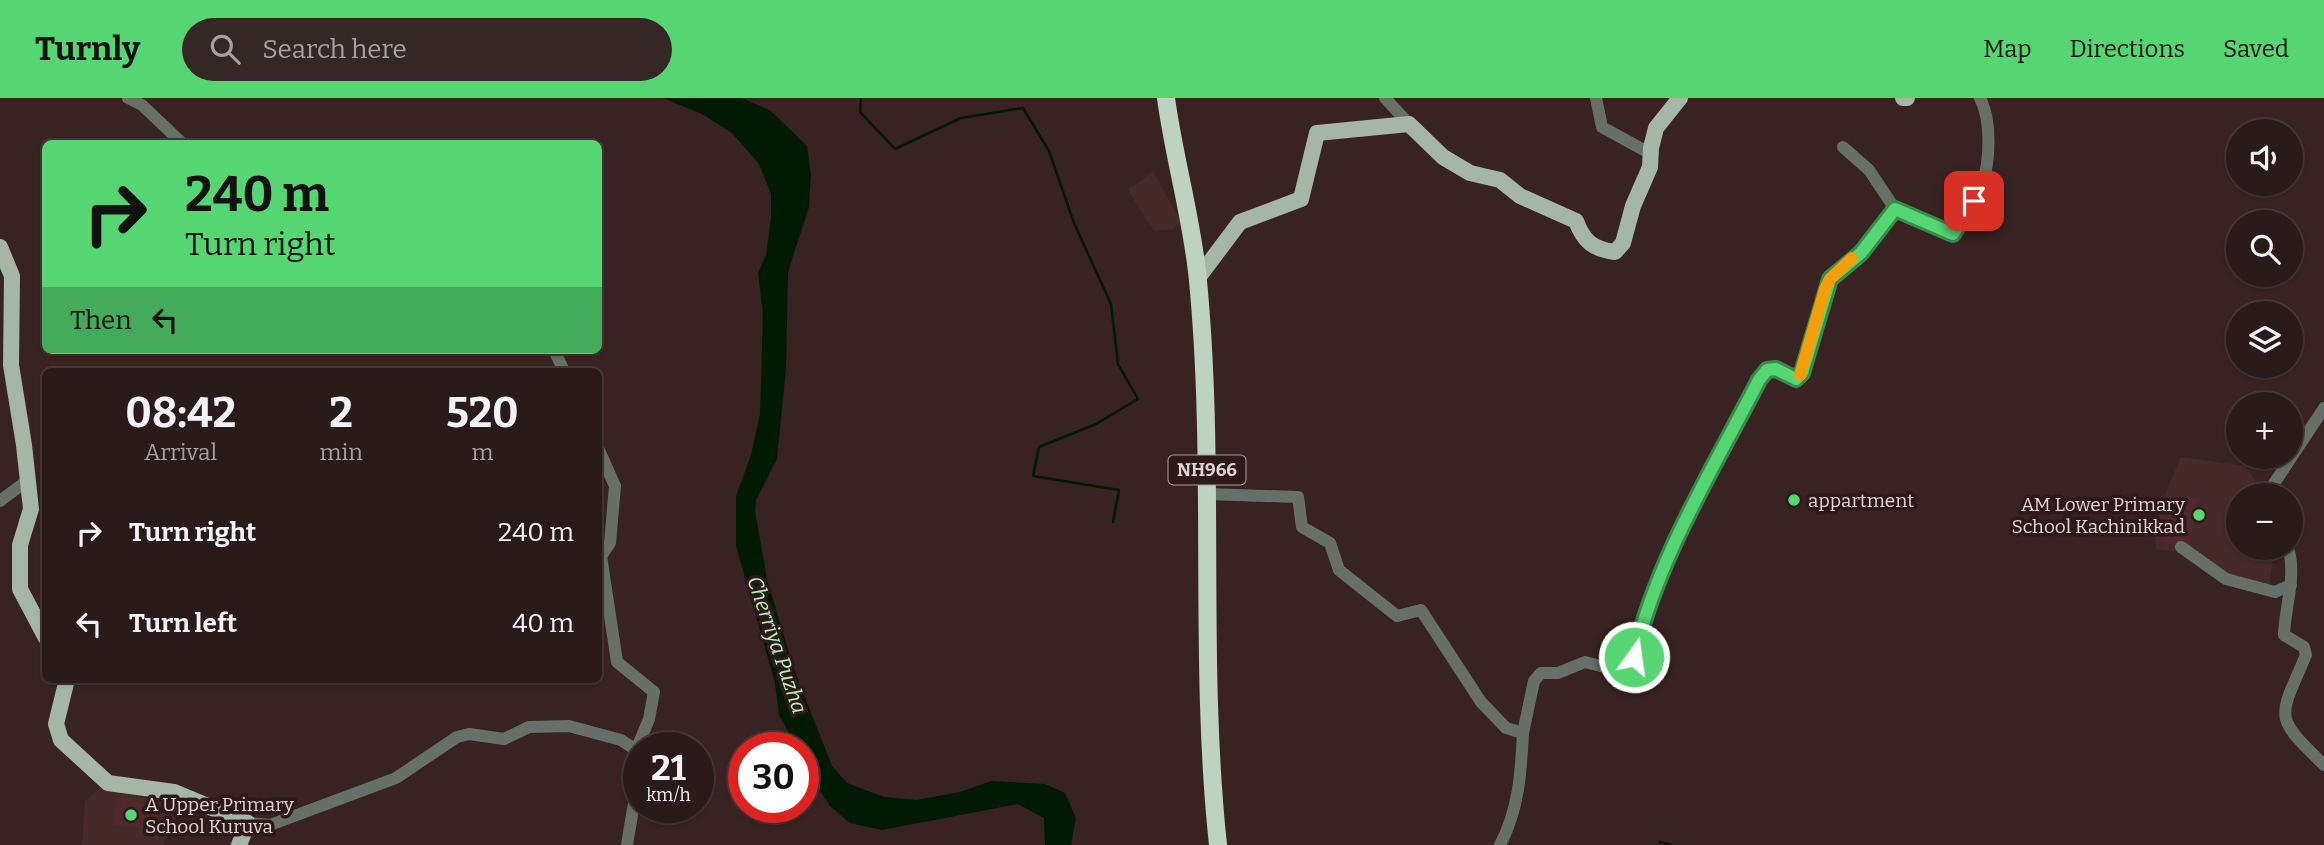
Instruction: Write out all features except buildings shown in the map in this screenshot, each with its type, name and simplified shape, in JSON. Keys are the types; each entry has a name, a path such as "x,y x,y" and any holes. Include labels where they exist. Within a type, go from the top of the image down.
{"highway":[{"name":"NH966","path":"1166,98 1198,278 1208,494 1209,709 1218,845"}],"main road":[{"path":"1198,278 1240,222 1301,199 1317,133 1409,124 1443,157 1469,173 1500,180 1520,195 1576,221 1583,239 1598,249 1615,252 1623,243 1633,206 1650,167 1656,128 1680,98"},
{"path":"0,247 12,276 11,365 31,509 20,545 20,589 42,630"},
{"path":"66,683 56,724 58,734 67,747 108,783 174,792 248,822 239,845"}],"street":[{"path":"128,98 142,105 179,140"},
{"path":"1385,98 1409,124"},
{"path":"1596,98 1602,127 1651,154"},
{"path":"1843,147 1869,170 1895,209 1953,234 1982,188 1987,155 1986,110 1980,98"},
{"path":"1500,845 1509,828 1517,798 1523,733 1534,681 1541,673 1558,673 1585,662 1620,671 1634,657 1642,623 1690,512 1759,380 1767,370 1776,369 1796,379 1802,373 1830,279 1861,253 1895,209"},
{"path":"2274,483 2324,408"},
{"path":"602,457 615,486 610,543 602,555"},
{"path":"0,501 28,480"},
{"path":"1208,494 1298,497 1301,527 1330,543 1339,570 1397,615 1421,610 1481,702 1506,728 1523,733"},
{"path":"2181,547 2226,579 2275,592 2291,585"},
{"path":"2292,560 2291,585 2285,603 2284,635 2304,647 2306,655 2292,682 2284,722 2290,732 2324,765"},
{"path":"602,563 617,662 654,692 644,732"},
{"path":"248,822 270,825 396,778 421,764 457,737 469,734 504,739 529,727 569,726 623,745"},
{"path":"627,845 631,823"}],"shaded area":[{"path":"1153,171 1181,222 1172,229 1154,231 1128,190"},
{"name":"AM Lower Primary School Kachinikkad","path":"2181,457 2226,463 2226,469 2247,469 2257,483 2226,483 2226,560 2273,560 2269,589 2235,581 2192,554 2156,549 2155,530 2163,499"},
{"path":"2171,495 2197,498 2190,546 2163,541"},
{"name":"A Upper Primary School Kuruva","path":"100,788 179,805 175,825 163,845 82,845 85,801"},
{"path":"117,798 142,798 157,805 152,830 113,825"}],"water":[{"name":"Cherriya Puzha","path":"663,98 742,98 771,111 807,146 811,174 809,207 788,272 786,369 777,459 756,500 755,511 767,579 793,667 819,732 789,732 779,715 775,683 736,546 736,496 751,455 760,414 763,314 758,273 766,255 771,194 759,164 732,133 702,114"},
{"path":"819,733 832,766 847,783 884,797 917,800 960,792 991,781 1045,784 1065,793 1076,818 1071,845 1045,845 1044,818 1018,804 882,830 850,823 830,806 819,789"}],"waterway":[{"path":"861,98 860,112 895,149 961,118 1023,108 1049,151 1074,223 1111,304 1118,364 1138,399 1096,424 1039,447 1033,476 1119,490 1113,522"},
{"path":"1660,842 1672,845"}],"slow traffic":[{"path":"1800,375 1809,352 1825,289 1830,279 1852,258"}],"place":[{"name":"appartment","path":"1794,500"},
{"name":"AM Lower Primary School Kachinikkad","path":"2199,515"},
{"name":"A Upper Primary School Kuruva","path":"131,815"}],"route":[{"path":"1634,657 1642,623 1690,512 1759,380 1767,370 1776,369 1796,379 1802,373 1830,279 1861,253 1895,209 1898,208 1953,234 1974,201"}]}
